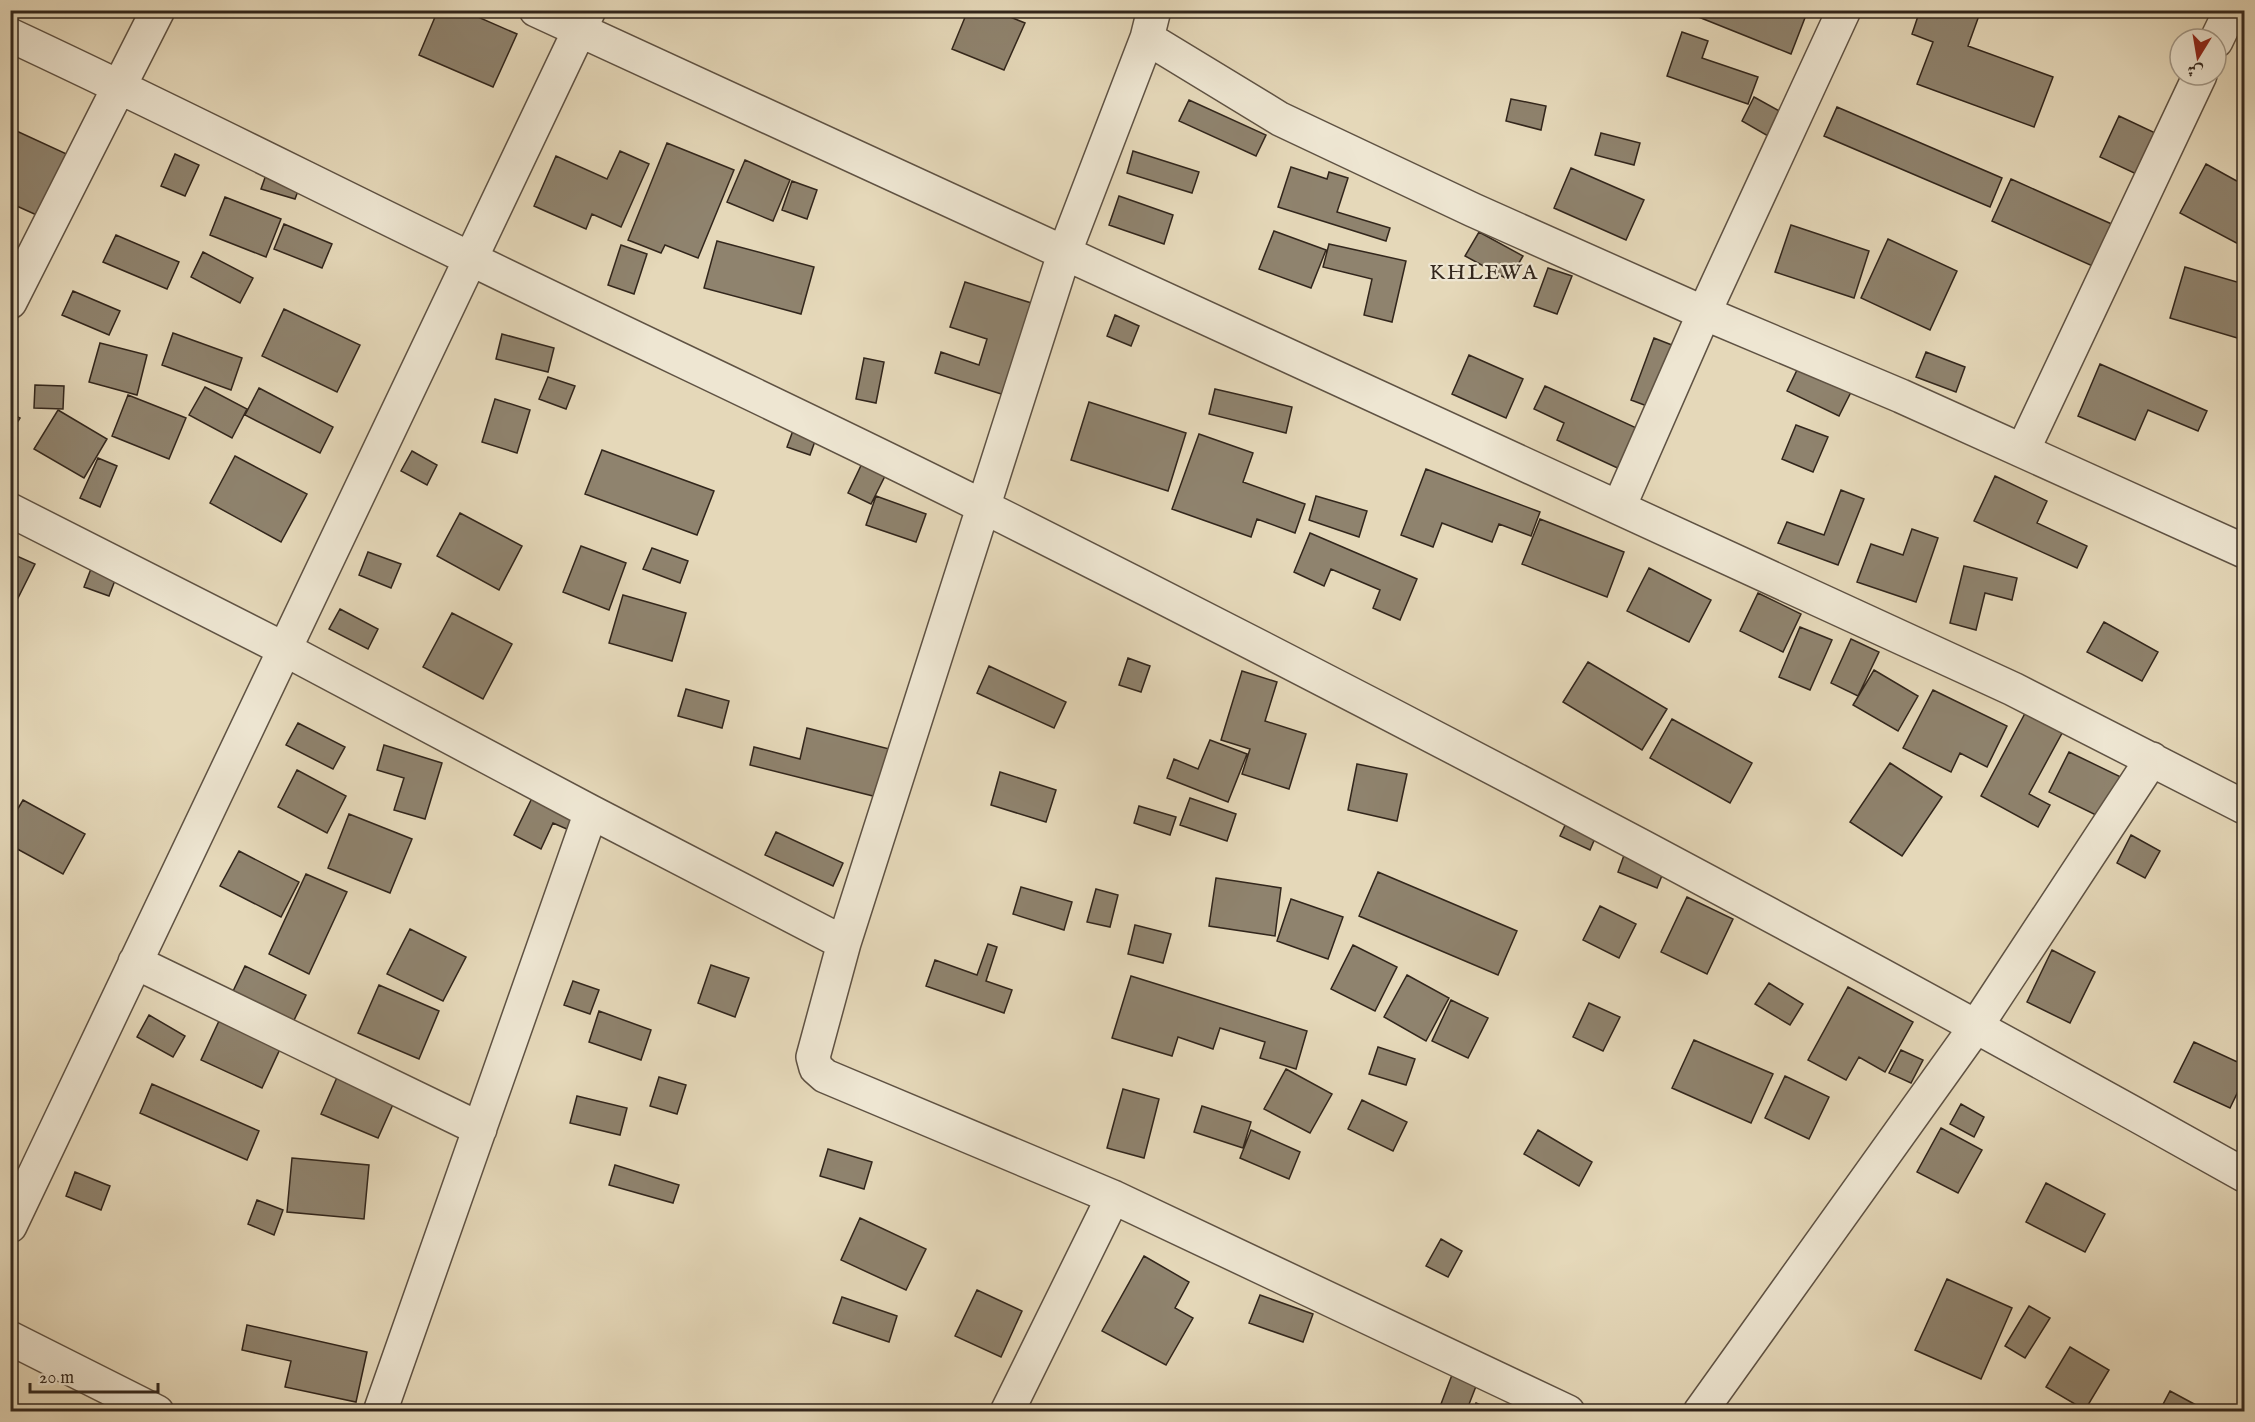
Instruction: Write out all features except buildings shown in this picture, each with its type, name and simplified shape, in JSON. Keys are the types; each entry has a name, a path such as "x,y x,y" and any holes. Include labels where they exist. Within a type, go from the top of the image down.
{"street":[{"path":"10,303 158,10"},
{"path":"536,10 585,20 1064,254 2013,689 2244,807"},
{"path":"1619,507 1704,313 1844,10"},
{"path":"2222,27 2230,10"},
{"path":"10,1226 585,20"},
{"path":"1568,1412 1113,1197 825,1076 816,1068 813,1057 844,943 983,506 1064,254 1150,24 1280,119 1473,210 1704,313 1901,396 2244,551"},
{"path":"10,35 983,506 1520,781 1977,1025 2244,1175"},
{"path":"2023,450 2194,87"},
{"path":"10,510 286,650 844,943"},
{"path":"1700,1412 1977,1025 2152,759"},
{"path":"380,1412 591,812"},
{"path":"135,962 480,1129"},
{"path":"1006,1412 1113,1197"},
{"path":"10,1338 158,1412"}],"district":[{"name":"KHLEWA","path":"1484,273"}]}
